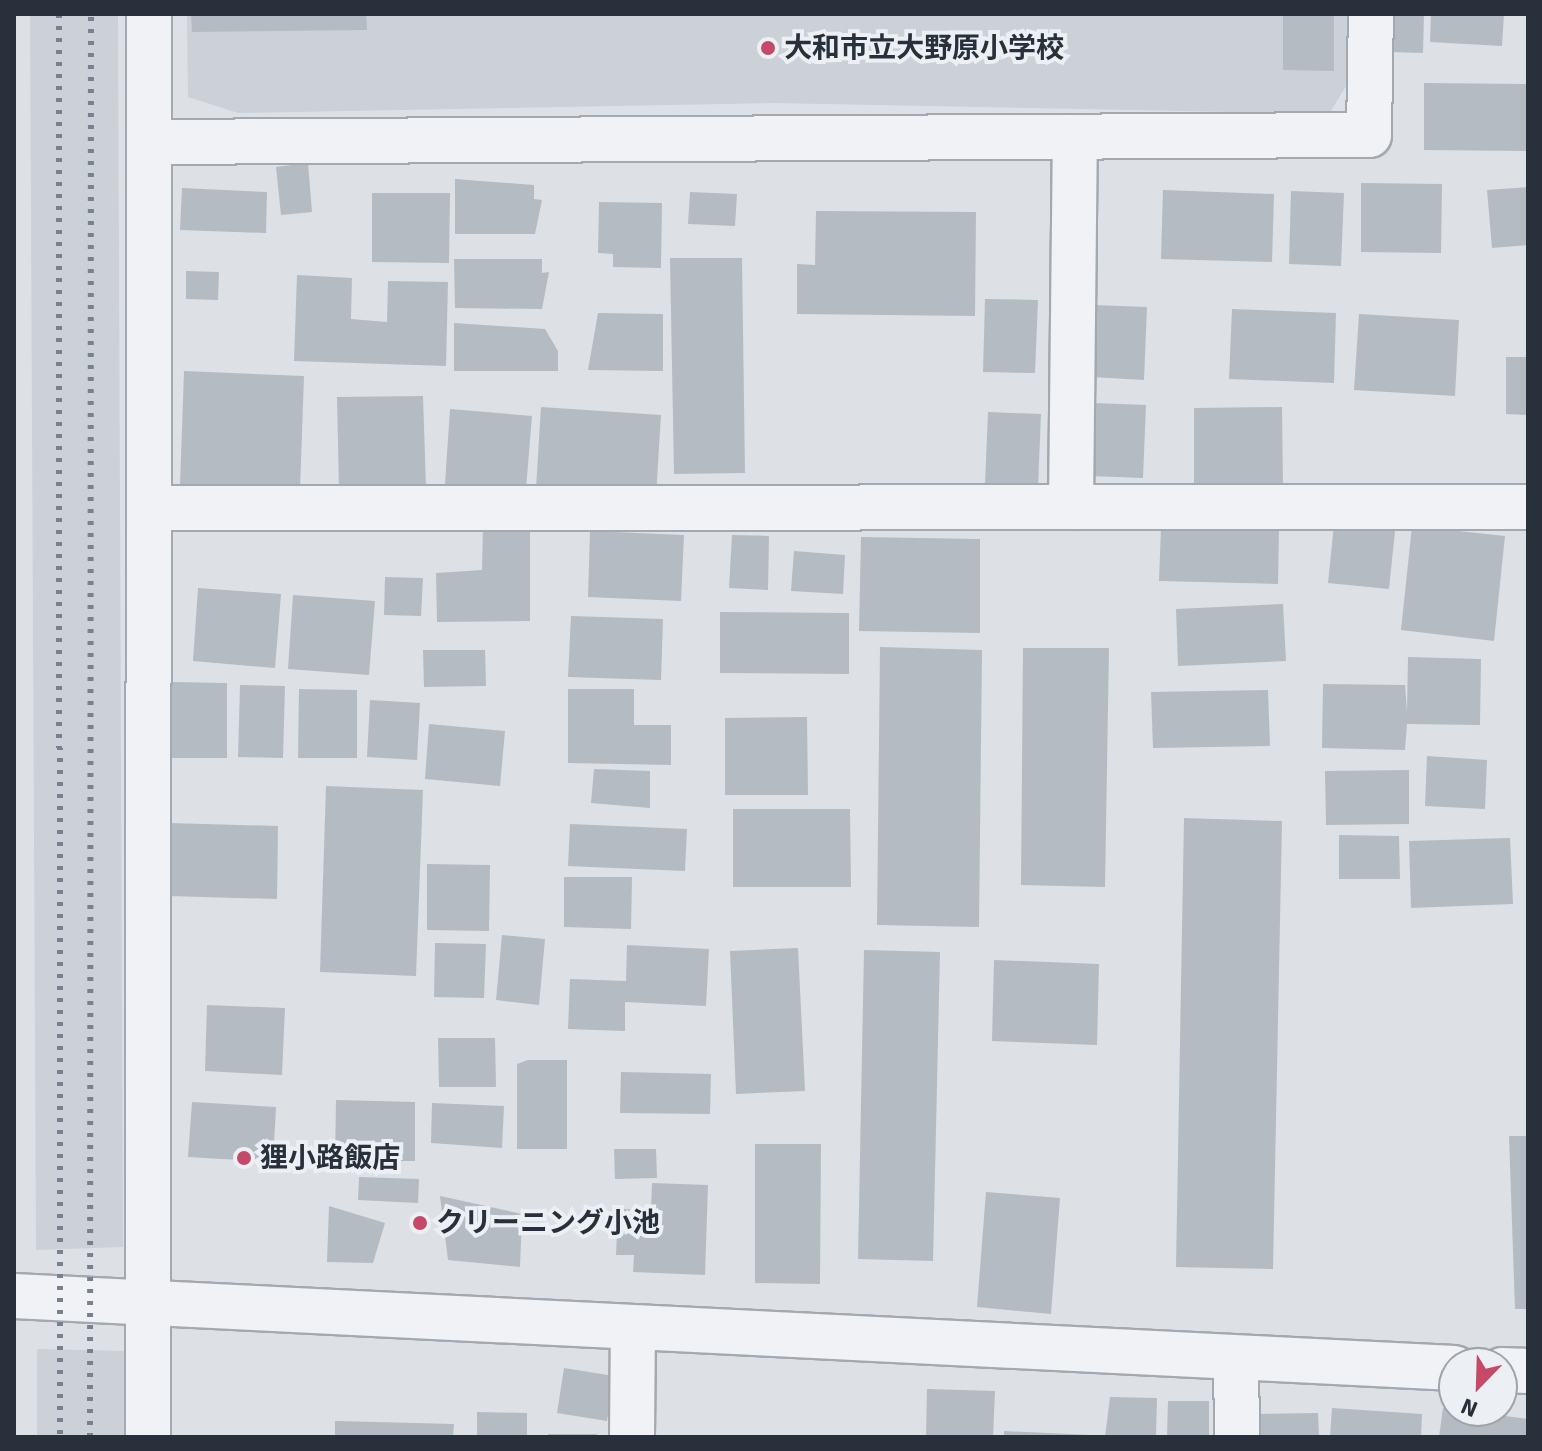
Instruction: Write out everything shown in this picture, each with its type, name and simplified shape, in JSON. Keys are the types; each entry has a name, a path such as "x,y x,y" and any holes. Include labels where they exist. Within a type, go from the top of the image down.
{"street":[{"path":"148,1437 149,14"},
{"path":"149,142 1075,140 1369,135 1371,14"},
{"path":"1071,507 1075,140"},
{"path":"149,508 1528,507"},
{"path":"14,1296 148,1299 633,1332 1236,1361 1438,1367"},
{"path":"632,1437 633,1332"},
{"path":"1236,1361 1237,1437"}],"shaded area":[{"path":"30,14 118,14 123,1247 36,1250"},
{"name":"大和市立大野原小学校","path":"187,14 1348,14 1348,83 1329,114 773,103 238,113 188,97"},
{"path":"37,1349 124,1351 124,1437 37,1437"}],"building":[{"path":"191,14 366,14 367,30 192,32"},
{"path":"1283,14 1334,14 1334,71 1283,70"},
{"path":"1390,14 1424,14 1423,53 1390,52"},
{"path":"1431,14 1504,14 1502,46 1430,42"},
{"path":"1424,83 1528,84 1528,151 1424,150"},
{"path":"308,163 312,212 281,215 276,167"},
{"path":"455,179 534,185 534,199 542,200 535,234 455,234"},
{"path":"1361,183 1442,184 1441,253 1361,252"},
{"path":"1528,187 1528,245 1492,248 1487,190"},
{"path":"182,188 267,192 266,233 180,230"},
{"path":"1163,190 1274,194 1272,262 1161,259"},
{"path":"1291,191 1344,193 1341,266 1289,264"},
{"path":"690,192 737,194 735,226 688,224"},
{"path":"372,193 450,193 449,263 372,262"},
{"path":"599,202 662,203 661,268 613,267 613,254 598,253"},
{"path":"816,211 976,212 975,316 797,314 797,264 815,265"},
{"path":"670,258 742,258 745,473 674,474"},
{"path":"454,259 542,259 542,273 549,272 542,309 455,308"},
{"path":"186,271 219,272 218,300 186,299"},
{"path":"297,275 352,278 351,319 387,322 388,281 448,282 446,366 294,361"},
{"path":"985,299 1038,300 1035,373 983,372"},
{"path":"1094,305 1147,307 1144,380 1092,377"},
{"path":"1232,309 1336,313 1334,383 1229,379"},
{"path":"598,313 663,314 663,371 588,370"},
{"path":"1359,314 1459,320 1455,396 1354,390"},
{"path":"454,323 545,329 558,351 558,371 454,371"},
{"path":"1506,357 1528,357 1528,415 1506,414"},
{"path":"184,371 304,376 300,490 180,485"},
{"path":"423,396 426,487 339,489 337,397"},
{"path":"1094,403 1146,405 1143,478 1090,476"},
{"path":"541,407 661,415 656,496 536,488"},
{"path":"1282,407 1283,487 1194,488 1194,408"},
{"path":"450,409 532,416 526,489 445,484"},
{"path":"988,412 1041,414 1038,487 985,485"},
{"path":"1334,524 1395,531 1389,589 1328,583"},
{"path":"1412,526 1505,536 1494,641 1401,630"},
{"path":"483,527 530,528 530,621 437,622 436,573 482,570"},
{"path":"1161,528 1279,531 1278,584 1159,581"},
{"path":"590,531 684,535 681,601 588,597"},
{"path":"732,535 769,536 768,590 729,588"},
{"path":"861,537 980,539 980,633 859,631"},
{"path":"794,551 845,555 843,594 791,591"},
{"path":"385,577 423,578 421,616 384,615"},
{"path":"198,588 281,594 275,668 193,661"},
{"path":"293,595 375,601 369,675 288,669"},
{"path":"1283,604 1286,661 1178,666 1176,609"},
{"path":"720,612 849,613 849,674 720,673"},
{"path":"571,616 663,619 661,680 568,677"},
{"path":"880,647 982,650 979,927 877,925"},
{"path":"1023,648 1109,648 1105,887 1021,885"},
{"path":"423,650 485,650 486,686 424,687"},
{"path":"1408,657 1481,659 1480,725 1407,724 1405,750 1322,748 1323,684 1405,685 1407,712"},
{"path":"170,682 227,683 227,758 169,758"},
{"path":"240,685 285,686 283,758 238,757"},
{"path":"299,689 357,690 357,758 298,758"},
{"path":"568,689 634,689 634,725 671,725 671,765 568,763"},
{"path":"1268,690 1270,746 1153,748 1151,692"},
{"path":"370,700 420,703 417,760 367,757"},
{"path":"807,717 808,795 725,795 725,718"},
{"path":"429,724 505,731 500,786 425,779"},
{"path":"1427,756 1487,760 1485,809 1425,806"},
{"path":"594,769 650,771 650,808 591,803"},
{"path":"1409,770 1409,824 1326,825 1325,771"},
{"path":"326,786 423,790 416,976 320,972"},
{"path":"733,809 850,809 851,887 733,887"},
{"path":"1184,818 1282,821 1273,1269 1176,1267"},
{"path":"169,823 278,826 277,899 168,896"},
{"path":"570,824 687,829 685,871 568,866"},
{"path":"1339,835 1399,836 1400,879 1339,879"},
{"path":"1510,838 1513,904 1411,908 1409,841"},
{"path":"427,864 490,865 489,931 427,930"},
{"path":"564,877 632,877 631,929 564,927"},
{"path":"502,935 545,939 539,1005 496,1000"},
{"path":"435,943 486,944 484,998 434,997"},
{"path":"627,945 709,949 706,1006 625,1002 625,1031 568,1029 570,979 626,981"},
{"path":"798,948 805,1091 736,1094 730,951"},
{"path":"864,950 940,952 933,1261 858,1259"},
{"path":"994,960 1099,964 1097,1045 992,1041"},
{"path":"207,1005 285,1008 282,1075 205,1071"},
{"path":"438,1038 495,1038 496,1087 439,1087"},
{"path":"528,1060 567,1060 567,1149 517,1149 517,1064"},
{"path":"621,1072 711,1074 710,1114 620,1113"},
{"path":"336,1100 415,1102 415,1161 335,1161"},
{"path":"192,1102 276,1107 273,1162 188,1157"},
{"path":"432,1103 504,1106 502,1148 431,1143"},
{"path":"1509,1136 1528,1136 1528,1309 1515,1309"},
{"path":"755,1144 821,1144 820,1284 755,1283"},
{"path":"614,1149 656,1149 657,1178 615,1179"},
{"path":"359,1177 419,1179 418,1203 358,1200"},
{"path":"652,1183 708,1185 705,1275 633,1272 634,1255 616,1255 618,1209 651,1210"},
{"path":"986,1192 1060,1198 1051,1314 977,1307"},
{"path":"440,1196 522,1214 520,1267 448,1260"},
{"path":"329,1206 385,1223 373,1263 327,1262"},
{"path":"564,1368 614,1376 607,1421 557,1413"},
{"path":"927,1389 995,1391 993,1437 926,1437"},
{"path":"1110,1397 1157,1398 1156,1437 1105,1437"},
{"path":"1168,1401 1209,1401 1209,1437 1167,1437"},
{"path":"1332,1408 1422,1414 1421,1437 1330,1437"},
{"path":"477,1412 527,1413 527,1437 477,1437"},
{"path":"1318,1413 1319,1437 1255,1437 1254,1414"},
{"path":"1518,1418 1528,1419 1527,1437 1439,1437 1440,1427 1518,1427"},
{"path":"335,1421 454,1424 453,1437 335,1437"},
{"path":"1004,1431 1091,1435 1091,1437 1004,1437"},
{"path":"548,1434 597,1434 597,1437 548,1437"}],"railway":[{"path":"59,14 60,1437"},
{"path":"90,1437 91,14"}],"place":[{"name":"大和市立大野原小学校","path":"768,48"},
{"name":"狸小路飯店","path":"244,1158"},
{"name":"クリーニング小池","path":"420,1223"}]}
